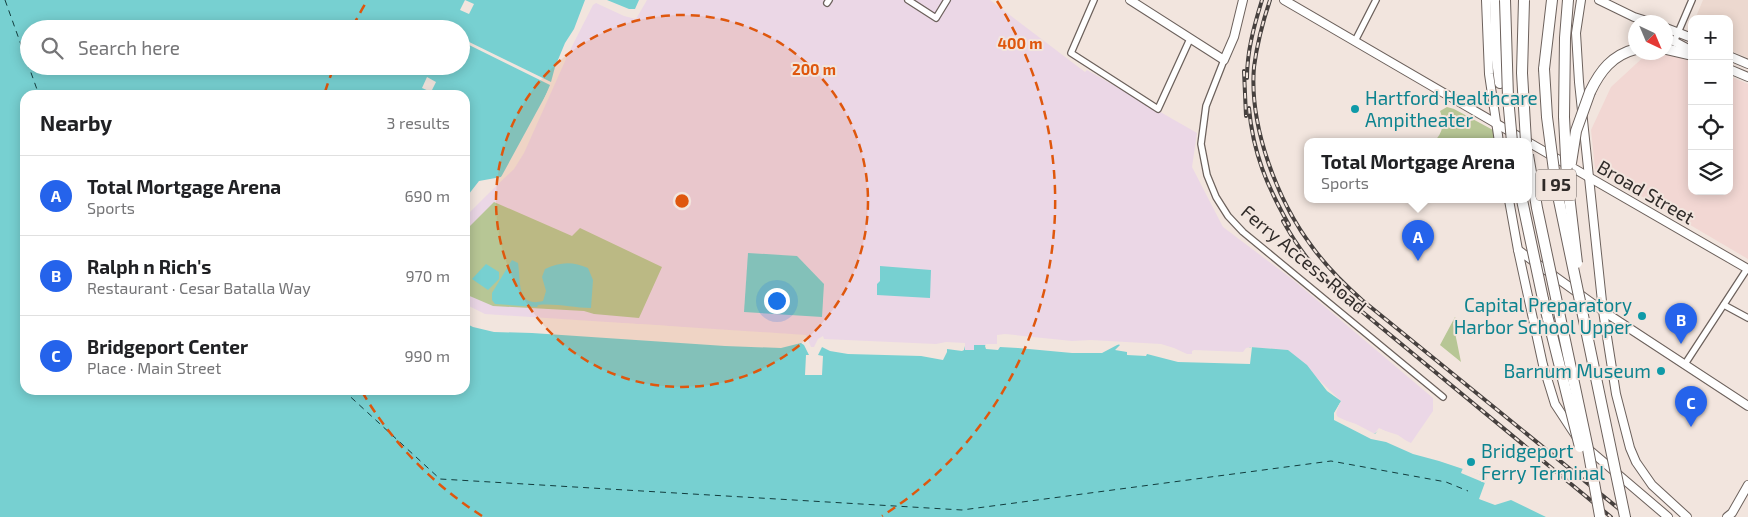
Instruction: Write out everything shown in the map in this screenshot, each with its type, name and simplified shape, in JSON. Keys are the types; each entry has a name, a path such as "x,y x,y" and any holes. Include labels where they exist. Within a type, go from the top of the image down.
{"highway":[{"path":"1495,0 1497,57 1510,138"},
{"path":"1505,0 1511,138"},
{"path":"1524,0 1522,73 1527,138"},
{"name":"I 95","path":"1545,0 1544,69 1552,163 1625,517"},
{"path":"1544,69 1552,0"},
{"path":"1568,0 1565,38 1564,117 1566,170 1576,247 1580,300"},
{"path":"1673,51 1688,54"},
{"path":"1570,207 1570,166 1578,122 1598,76 1610,62 1628,52"},
{"name":"I 95","path":"1532,178 1600,516"},
{"path":"1523,203 1543,299 1585,466 1600,516"}],"main road":[{"path":"1130,0 1224,60"},
{"name":"Ferry Access Road","path":"1224,60 1234,37 1243,0"},
{"name":"Broad Street","path":"1284,0 1520,138"},
{"path":"1486,0 1489,74 1499,138"},
{"path":"1581,0 1576,33 1602,311 1616,394 1630,448 1642,473 1661,494 1687,517"},
{"path":"1598,0 1630,15"},
{"path":"1673,30 1688,36"},
{"path":"1674,42 1688,49"},
{"path":"1733,58 1748,64"},
{"path":"1733,71 1748,77"},
{"name":"Broad Street","path":"1532,145 1748,269"},
{"path":"1510,203 1543,365 1555,404 1581,442 1668,517"},
{"path":"1518,250 1602,311 1748,406"},
{"path":"1727,517 1746,495 1748,485"}],"street":[{"path":"908,0 936,18 947,0"},
{"path":"1094,0 1071,53 1158,109 1190,39"},
{"path":"1355,41 1376,0"},
{"path":"1674,42 1692,0"},
{"name":"Ferry Access Road","path":"1224,60 1206,106 1201,144 1207,175 1220,205 1243,232 1443,397"},
{"path":"1685,364 1748,269"},
{"path":"1724,305 1748,318"}],"shaded area":[{"path":"645,0 990,0 1085,72 1087,70 1197,133 1192,167 1223,227 1292,279 1433,398 1433,411 1411,443 1379,428 1374,434 1334,415 1341,401 1288,350 1250,347 1244,354 1194,357 997,335 997,345 975,345 974,350 964,350 965,346 810,350 806,338 656,325 484,316 470,309 470,210 514,169 524,153 591,3"},
{"path":"1703,0 1748,0 1748,58 1733,52 1733,15 1697,15"},
{"path":"1673,56 1688,60 1688,195 1733,195 1733,78 1748,84 1748,259 1595,169 1591,130 1611,87 1640,60 1673,60"}],"green space":[{"path":"1447,107 1454,109 1493,130 1494,138 1437,138 1442,127 1440,111"},
{"path":"494,202 572,236 580,228 662,267 639,318 594,314 584,311 493,306 470,296 470,226"},
{"path":"1455,317 1457,322 1453,323 1461,362 1440,345"}],"water":[{"path":"0,0 645,0 636,16 596,1 591,3 554,80 500,179 470,210 470,90 20,90 20,395 470,395 470,309 484,316 806,338 809,348 815,350 820,341 965,346 965,350 974,350 974,345 997,345 997,335 1009,338 1161,347 1185,356 1244,354 1250,347 1288,350 1307,365 1327,391 1341,401 1334,414 1337,419 1374,434 1378,431 1406,444 1413,454 1487,477 1479,499 1495,505 1511,500 1546,517 0,517"},
{"path":"748,253 797,256 824,284 822,317 744,312"},
{"path":"512,260 518,263 520,285 524,297 528,301 534,302 543,301 546,291 542,277 545,269 566,263 588,268 593,280 591,308 495,304 492,300 492,293"},
{"path":"486,264 499,272 499,279 488,290 472,279"},
{"path":"880,266 931,270 930,298 877,295 877,284 880,281"}],"pier":[{"path":"465,0 474,4 469,14 460,10"},
{"path":"585,0 607,0 629,9 635,9 639,0 647,0 636,19 624,16 596,3 593,5 538,113 550,85 470,45 470,42 551,82 565,43 574,29"},
{"path":"427,77 436,82 432,90 422,88"},
{"path":"506,173 502,180 470,212 470,193 479,181 501,177"},
{"path":"470,306 485,314 806,335 811,347 814,347 818,339 823,336 824,339 936,344 946,342 965,343 965,346 962,351 947,349 943,360 921,356 848,354 830,351 822,347 818,355 823,356 822,375 805,375 806,355 809,355 801,343 781,348 725,346 494,332 470,326"},
{"path":"1005,334 1072,341 1091,340 1161,344 1187,354 1192,354 1194,350 1243,352 1246,348 1252,347 1250,364 1178,362 1147,354 1146,356 1127,355 1127,352 1115,350 1119,344 1102,353 1072,353 1000,347 998,350 986,349 986,344 997,344 997,335"},
{"path":"1341,401 1336,413 1338,418 1356,424 1375,434 1379,429 1398,435 1408,442 1413,454 1386,442 1371,439 1334,420 1334,413"},
{"path":"1463,468 1487,477 1485,483 1461,473"}],"ferry route":[{"path":"5,0 20,42"},
{"path":"32,75 37,90"},
{"path":"348,395 440,479 962,510 1331,461 1446,482 1468,491"}],"railway":[{"path":"1247,78 1250,48 1262,0"},
{"path":"1270,0 1260,33 1254,67 1256,114 1261,138 1277,186 1300,229 1313,248 1336,275 1362,300 1629,517"},
{"path":"1244,71 1246,116"},
{"path":"1249,108 1254,140 1262,169 1289,225"},
{"path":"1283,221 1307,258 1337,291 1611,517"}],"place":[{"name":"Hartford Healthcare Ampitheater","path":"1355,109"},
{"name":"Total Mortgage Arena","path":"1418,261"},
{"name":"Capital Preparatory Harbor School Upper","path":"1642,316"},
{"name":"Ralph n Rich's","path":"1681,344"},
{"name":"Barnum Museum","path":"1661,371"},
{"name":"Bridgeport Center","path":"1691,427"},
{"name":"Bridgeport Ferry Terminal","path":"1471,462"}]}
